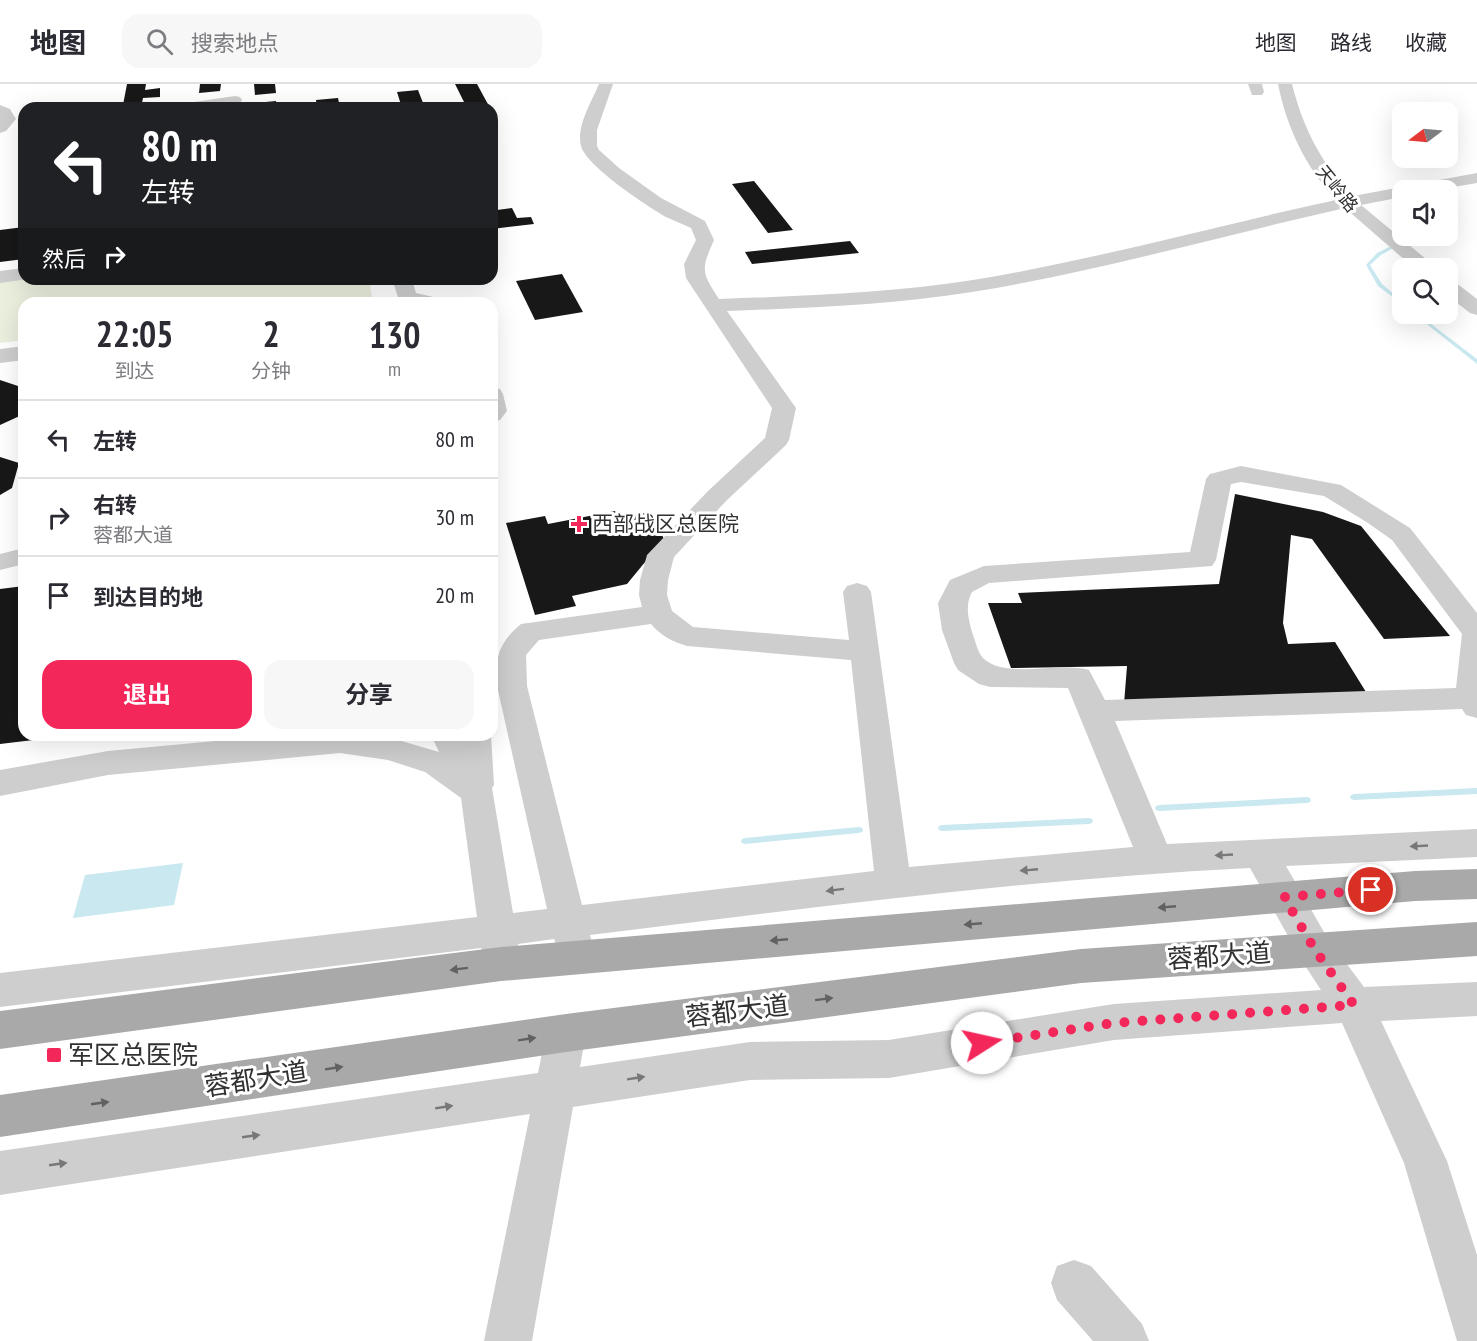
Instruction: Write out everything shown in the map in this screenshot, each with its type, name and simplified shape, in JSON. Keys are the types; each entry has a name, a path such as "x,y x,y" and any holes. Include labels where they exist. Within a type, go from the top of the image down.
{"main road":[{"path":"0,1030 500,947 573,940 1477,884"},
{"name":"蓉都大道","path":"0,1116 566,1033 1081,966 1477,939"}],"street":[{"path":"606,84 589,133 589,148 595,156 633,188 673,213 699,225 705,240 694,264 696,278 784,408 777,440 717,496 661,555 653,588 658,614 667,624 687,636 865,651"},
{"name":"天岭路","path":"1285,84 1287,98 1302,141 1325,177 1361,218 1412,258"},
{"path":"223,102 235,100"},
{"path":"0,110 5,112 8,119 0,128"},
{"path":"1458,181 1477,178"},
{"path":"713,305 827,301 971,286 1285,218 1347,201 1392,194"},
{"path":"0,276 18,274"},
{"path":"1458,294 1477,309"},
{"path":"0,356 18,354"},
{"path":"1095,711 1474,702 1477,633 1401,534 1377,517 1332,490 1241,474 1220,479 1202,560 984,575 960,586 952,603 957,630 969,663 990,677 1036,679 1078,677 1095,711 1155,859"},
{"path":"0,562 18,558"},
{"path":"857,592 893,883"},
{"path":"658,614 531,631 519,640 509,657 512,686 573,940 893,883 1155,859 1477,843"},
{"path":"0,783 108,763 340,741 389,748 437,763 477,792"},
{"path":"450,741 477,792"},
{"path":"0,990 500,947 477,792 475,741"},
{"path":"1260,853 1315,950 1354,1005 1425,1161 1477,1330"},
{"path":"0,1173 750,1060 889,1059 1114,1023 1354,1005 1477,999"},
{"path":"508,1341 566,1033"},
{"path":"1074,1283 1125,1341"}],"green space":[{"path":"18,280 18,285 370,285 372,297 18,297 18,341 0,343 0,282"}],"water":[{"path":"183,863 174,905 73,918 85,875"}],"building":[{"path":"127,84 146,84 145,90 160,88 160,97 143,98 142,102 124,102"},
{"path":"200,84 221,84 220,91 199,93"},
{"path":"254,84 275,84 276,93 255,95"},
{"path":"455,84 477,84 487,102 464,102"},
{"path":"418,90 423,102 400,102 397,92"},
{"path":"338,98 339,102 316,102 316,100"},
{"path":"754,181 793,230 768,233 732,184"},
{"path":"512,208 517,218 531,217 534,224 498,228 498,210"},
{"path":"18,228 18,260 0,262 0,230"},
{"path":"850,241 859,253 752,264 745,252"},
{"path":"562,274 583,312 535,320 516,281"},
{"path":"0,380 18,386 18,417 0,425"},
{"path":"0,457 18,463 18,467 12,488 0,495"},
{"path":"1235,494 1323,512 1361,526 1450,636 1384,639 1312,539 1291,535 1283,623 1288,644 1335,642 1366,692 1124,704 1127,666 1011,668 988,603 1022,603 1018,593 1219,584"},
{"path":"615,511 618,518 651,512 664,539 627,584 572,596 576,606 535,615 506,523 545,516 548,524"},
{"path":"18,587 18,741 25,741 0,744 0,589"}],"waterway":[{"path":"1392,295 1380,285 1368,265 1379,254 1394,246"},
{"path":"1429,324 1477,362"},
{"path":"1354,797 1477,791"},
{"path":"1159,808 1307,800"},
{"path":"942,828 1089,821"},
{"path":"745,841 859,830"}],"place":[{"name":"西部战区总医院","path":"579,524"},
{"name":"军区总医院","path":"54,1055"}],"route":[{"path":"982,1043 1114,1023 1354,1005 1315,950 1284,897 1371,890"}]}
